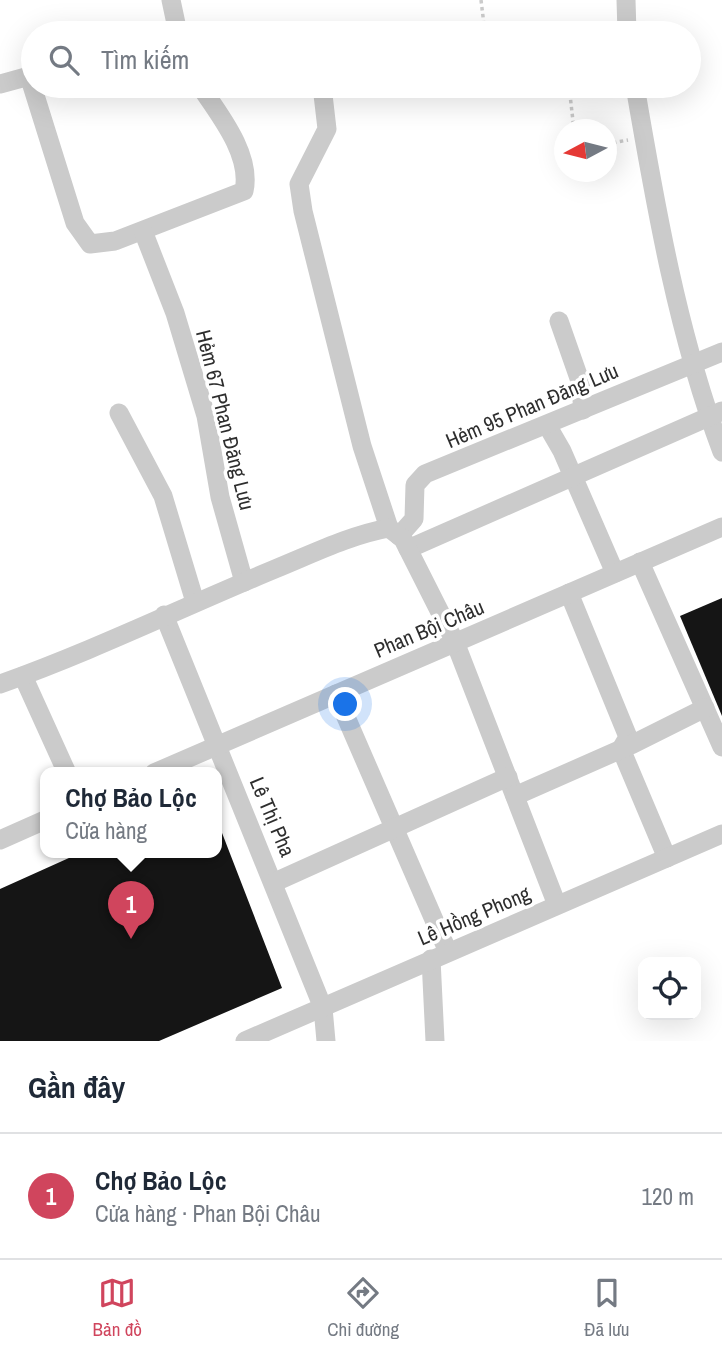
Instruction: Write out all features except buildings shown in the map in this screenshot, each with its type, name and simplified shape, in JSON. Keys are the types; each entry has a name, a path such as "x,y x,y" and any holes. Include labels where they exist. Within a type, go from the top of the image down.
{"street":[{"path":"171,0 175,21"},
{"path":"626,0 627,21"},
{"path":"0,84 21,78"},
{"path":"38,98 75,223 90,244 115,241 244,191 247,179 240,156 220,115 208,98"},
{"path":"323,98 327,129 299,184 303,211 362,446 399,538 456,642 557,905"},
{"path":"637,98 679,311 693,363 715,414 722,452"},
{"name":"Hẻm 67 Phan Đăng Lưu","path":"143,231 175,313 206,416 220,498 244,582"},
{"path":"559,321 580,382 583,410"},
{"name":"Hẻm 95 Phan Đăng Lưu","path":"399,538 414,519 417,503 415,485 425,474 722,352"},
{"path":"119,413 163,496 195,602"},
{"path":"0,684 164,614 369,532 399,538 572,477 715,414"},
{"path":"547,425 615,573"},
{"name":"Phan Bội Châu","path":"168,767 722,527"},
{"path":"640,562 722,747"},
{"path":"569,593 628,737 621,749"},
{"name":"Lê Thị Pha","path":"164,614 216,746 275,882 323,1008 326,1041"},
{"path":"23,676 64,767"},
{"path":"336,694 395,830 440,956 435,1041"},
{"path":"515,796 705,708"},
{"path":"621,749 667,858"},
{"path":"275,882 508,777"},
{"path":"0,840 40,822"},
{"name":"Lê Hồng Phong","path":"245,1041 722,834"}],"path":[{"path":"481,0 484,21"},
{"path":"570,98 573,119"}],"place":[{"name":"Chợ Bảo Lộc","path":"131,939"}]}
